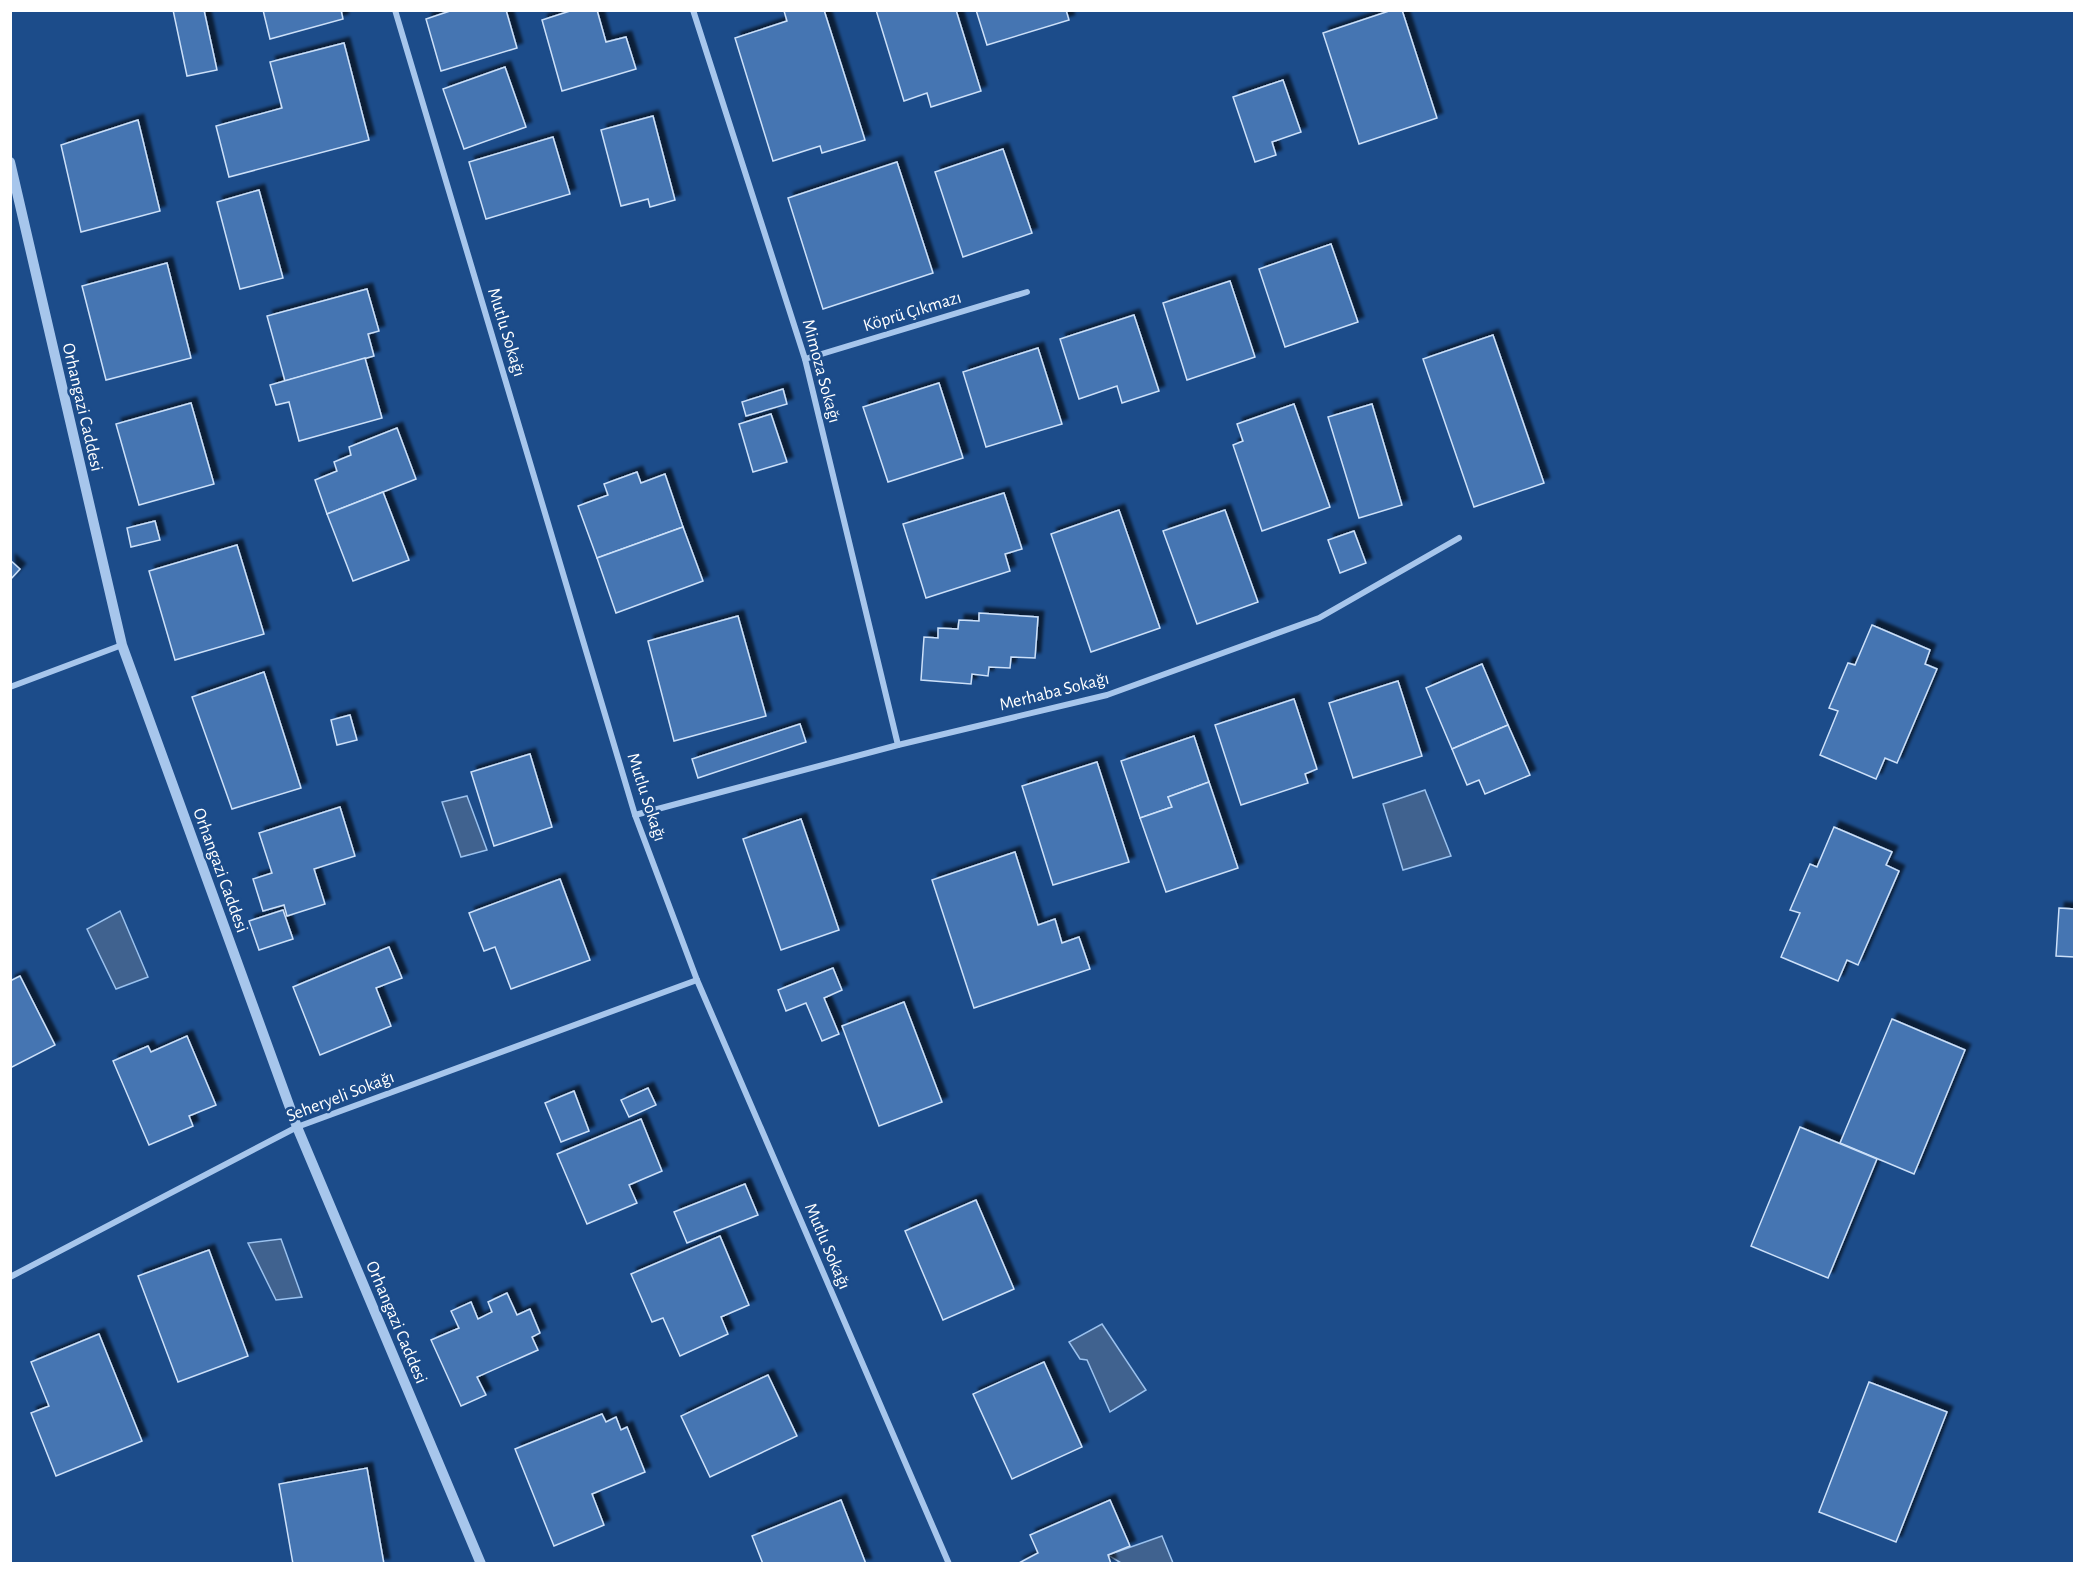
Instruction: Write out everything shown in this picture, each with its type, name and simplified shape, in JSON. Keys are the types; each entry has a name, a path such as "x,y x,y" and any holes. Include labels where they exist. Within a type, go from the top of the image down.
{"street":[{"name":"Mutlu Sokağı","path":"395,10 635,815 697,980 949,1563"},
{"name":"Mimoza Sokağı","path":"693,10 805,359 898,745"},
{"name":"Orhangazi Caddesi","path":"10,162 122,645 297,1127 481,1563"},
{"name":"Köprü Çıkmazı","path":"805,359 1027,292"},
{"name":"Merhaba Sokağı","path":"635,815 898,745 1107,695 1319,618 1459,538"},
{"path":"10,687 122,645"},
{"name":"Seheryeli Sokağı","path":"10,1277 297,1127 697,980"}],"water":[{"path":"1425,790 1451,856 1403,870 1383,804"},
{"path":"467,796 487,850 461,857 442,802"},
{"path":"120,911 148,977 116,989 87,929"},
{"path":"281,1239 302,1297 276,1300 248,1243"},
{"path":"1102,1324 1146,1390 1110,1412 1087,1360 1080,1359 1069,1342"},
{"path":"1162,1536 1173,1563 1121,1563 1108,1555"}],"building":[{"path":"173,10 204,10 217,70 187,76"},
{"path":"263,10 341,10 343,19 270,39"},
{"path":"453,10 506,10 517,48 441,71 426,19"},
{"path":"573,10 597,10 606,42 626,37 636,69 562,91 542,20"},
{"path":"786,10 824,10 865,140 822,153 820,146 773,161 735,38 787,21 784,11"},
{"path":"876,10 956,10 981,91 931,107 927,93 904,101"},
{"path":"976,10 1066,10 1069,20 987,45"},
{"path":"1392,10 1402,10 1437,118 1359,144 1323,33"},
{"path":"344,43 369,140 229,177 216,126 282,108 270,62"},
{"path":"505,67 526,127 464,149 443,89"},
{"path":"1283,80 1301,132 1272,142 1276,155 1255,162 1233,97"},
{"path":"653,116 675,200 650,207 648,199 621,206 601,130"},
{"path":"138,120 160,211 81,232 61,145"},
{"path":"553,137 570,194 486,219 469,162"},
{"path":"1003,149 1032,233 963,257 935,172"},
{"path":"897,162 933,273 823,309 788,198"},
{"path":"259,190 283,278 240,289 217,202"},
{"path":"1331,244 1358,322 1285,347 1259,269"},
{"path":"167,263 191,358 106,380 82,286"},
{"path":"1230,281 1255,357 1187,380 1163,303"},
{"path":"367,289 379,331 368,334 374,356 285,381 267,316"},
{"path":"1134,315 1159,391 1122,403 1117,386 1079,399 1060,339"},
{"path":"1493,335 1544,483 1474,507 1423,359"},
{"path":"1038,348 1062,424 986,447 963,372"},
{"path":"365,358 382,418 299,441 289,402 276,405 270,385"},
{"path":"939,383 963,458 888,482 863,407"},
{"path":"783,389 787,404 746,416 742,402"},
{"path":"191,403 214,484 139,505 116,424"},
{"path":"1294,404 1330,507 1262,531 1233,445 1243,441 1237,424"},
{"path":"1372,404 1402,505 1359,518 1328,417"},
{"path":"771,414 787,462 753,472 739,424"},
{"path":"397,428 416,479 327,514 315,480 337,471 334,462 351,455 349,447"},
{"path":"637,472 641,483 665,474 683,527 597,558 578,506 608,495 604,484"},
{"path":"383,492 409,560 353,581 327,514"},
{"path":"1004,493 1022,549 1005,554 1010,571 926,598 903,524"},
{"path":"1119,510 1160,628 1091,652 1051,534"},
{"path":"1225,510 1258,602 1197,624 1163,531"},
{"path":"155,521 160,540 131,547 127,528"},
{"path":"683,527 703,581 616,613 597,558"},
{"path":"1354,531 1366,563 1340,573 1328,540"},
{"path":"237,545 264,634 175,660 149,571"},
{"path":"10,560 20,569 10,580"},
{"path":"979,613 1038,617 1035,658 1011,657 1010,668 989,667 988,676 972,674 971,684 921,680 924,637 938,638 938,628 958,629 959,620 979,621"},
{"path":"738,616 766,716 674,741 648,641"},
{"path":"1872,625 1930,650 1925,664 1937,669 1897,763 1885,758 1876,779 1820,755 1838,711 1829,708 1848,663 1855,665"},
{"path":"1482,664 1508,725 1452,749 1426,688"},
{"path":"264,672 301,788 232,809 192,697"},
{"path":"1398,681 1422,756 1353,778 1329,703"},
{"path":"1294,699 1317,769 1305,774 1308,783 1241,805 1215,725"},
{"path":"350,715 357,740 337,745 331,720"},
{"path":"800,724 806,742 698,778 692,759"},
{"path":"1508,725 1530,775 1485,794 1479,780 1467,785 1452,749"},
{"path":"1194,736 1209,782 1168,797 1172,807 1140,818 1121,761"},
{"path":"530,754 552,827 494,846 471,772"},
{"path":"1097,762 1129,862 1053,885 1022,786"},
{"path":"1209,782 1238,868 1166,892 1140,818 1172,807 1168,797"},
{"path":"340,807 355,856 314,869 325,904 287,916 284,905 263,911 253,879 272,873 259,833"},
{"path":"801,819 839,930 781,950 743,839"},
{"path":"1834,827 1892,852 1886,865 1899,871 1858,965 1847,960 1838,981 1781,957 1800,913 1790,910 1810,864 1817,867"},
{"path":"1015,852 1038,925 1055,919 1062,943 1079,937 1090,969 974,1008 932,880"},
{"path":"560,879 590,960 511,989 495,947 484,951 469,913"},
{"path":"2059,908 2074,909 2074,957 2056,956"},
{"path":"283,910 293,939 259,950 249,921"},
{"path":"389,947 402,978 376,988 391,1026 320,1055 293,987"},
{"path":"833,968 842,990 824,998 839,1034 822,1041 806,1003 786,1011 778,990"},
{"path":"20,976 55,1045 10,1068 10,981"},
{"path":"904,1002 942,1102 879,1126 842,1026"},
{"path":"1892,1019 1965,1050 1914,1174 1840,1143"},
{"path":"187,1036 216,1105 189,1116 193,1126 149,1145 113,1061 148,1046 151,1052"},
{"path":"648,1088 656,1105 629,1117 621,1100"},
{"path":"574,1091 589,1131 561,1142 545,1103"},
{"path":"641,1119 662,1171 629,1185 637,1203 587,1224 557,1154"},
{"path":"1800,1127 1877,1159 1828,1278 1751,1246"},
{"path":"745,1184 758,1215 687,1243 674,1212"},
{"path":"976,1200 1014,1289 943,1320 905,1231"},
{"path":"720,1236 749,1305 721,1317 728,1334 680,1356 663,1318 652,1322 631,1274"},
{"path":"209,1250 248,1356 178,1382 138,1276"},
{"path":"507,1293 517,1315 530,1309 540,1333 532,1337 538,1350 477,1377 486,1395 461,1406 431,1340 459,1328 451,1311 471,1302 478,1319 492,1312 488,1302"},
{"path":"99,1334 142,1441 56,1476 31,1413 49,1406 31,1362"},
{"path":"1044,1362 1082,1447 1012,1479 973,1394"},
{"path":"768,1375 797,1436 710,1477 681,1416"},
{"path":"1869,1382 1947,1412 1896,1542 1819,1512"},
{"path":"602,1414 606,1422 616,1417 621,1430 627,1427 645,1472 592,1494 604,1525 554,1546 515,1449"},
{"path":"367,1468 384,1564 293,1564 279,1484"},
{"path":"841,1500 866,1564 763,1564 752,1536"},
{"path":"1110,1500 1130,1546 1108,1555 1111,1564 1017,1564 1038,1553 1030,1535"}]}
